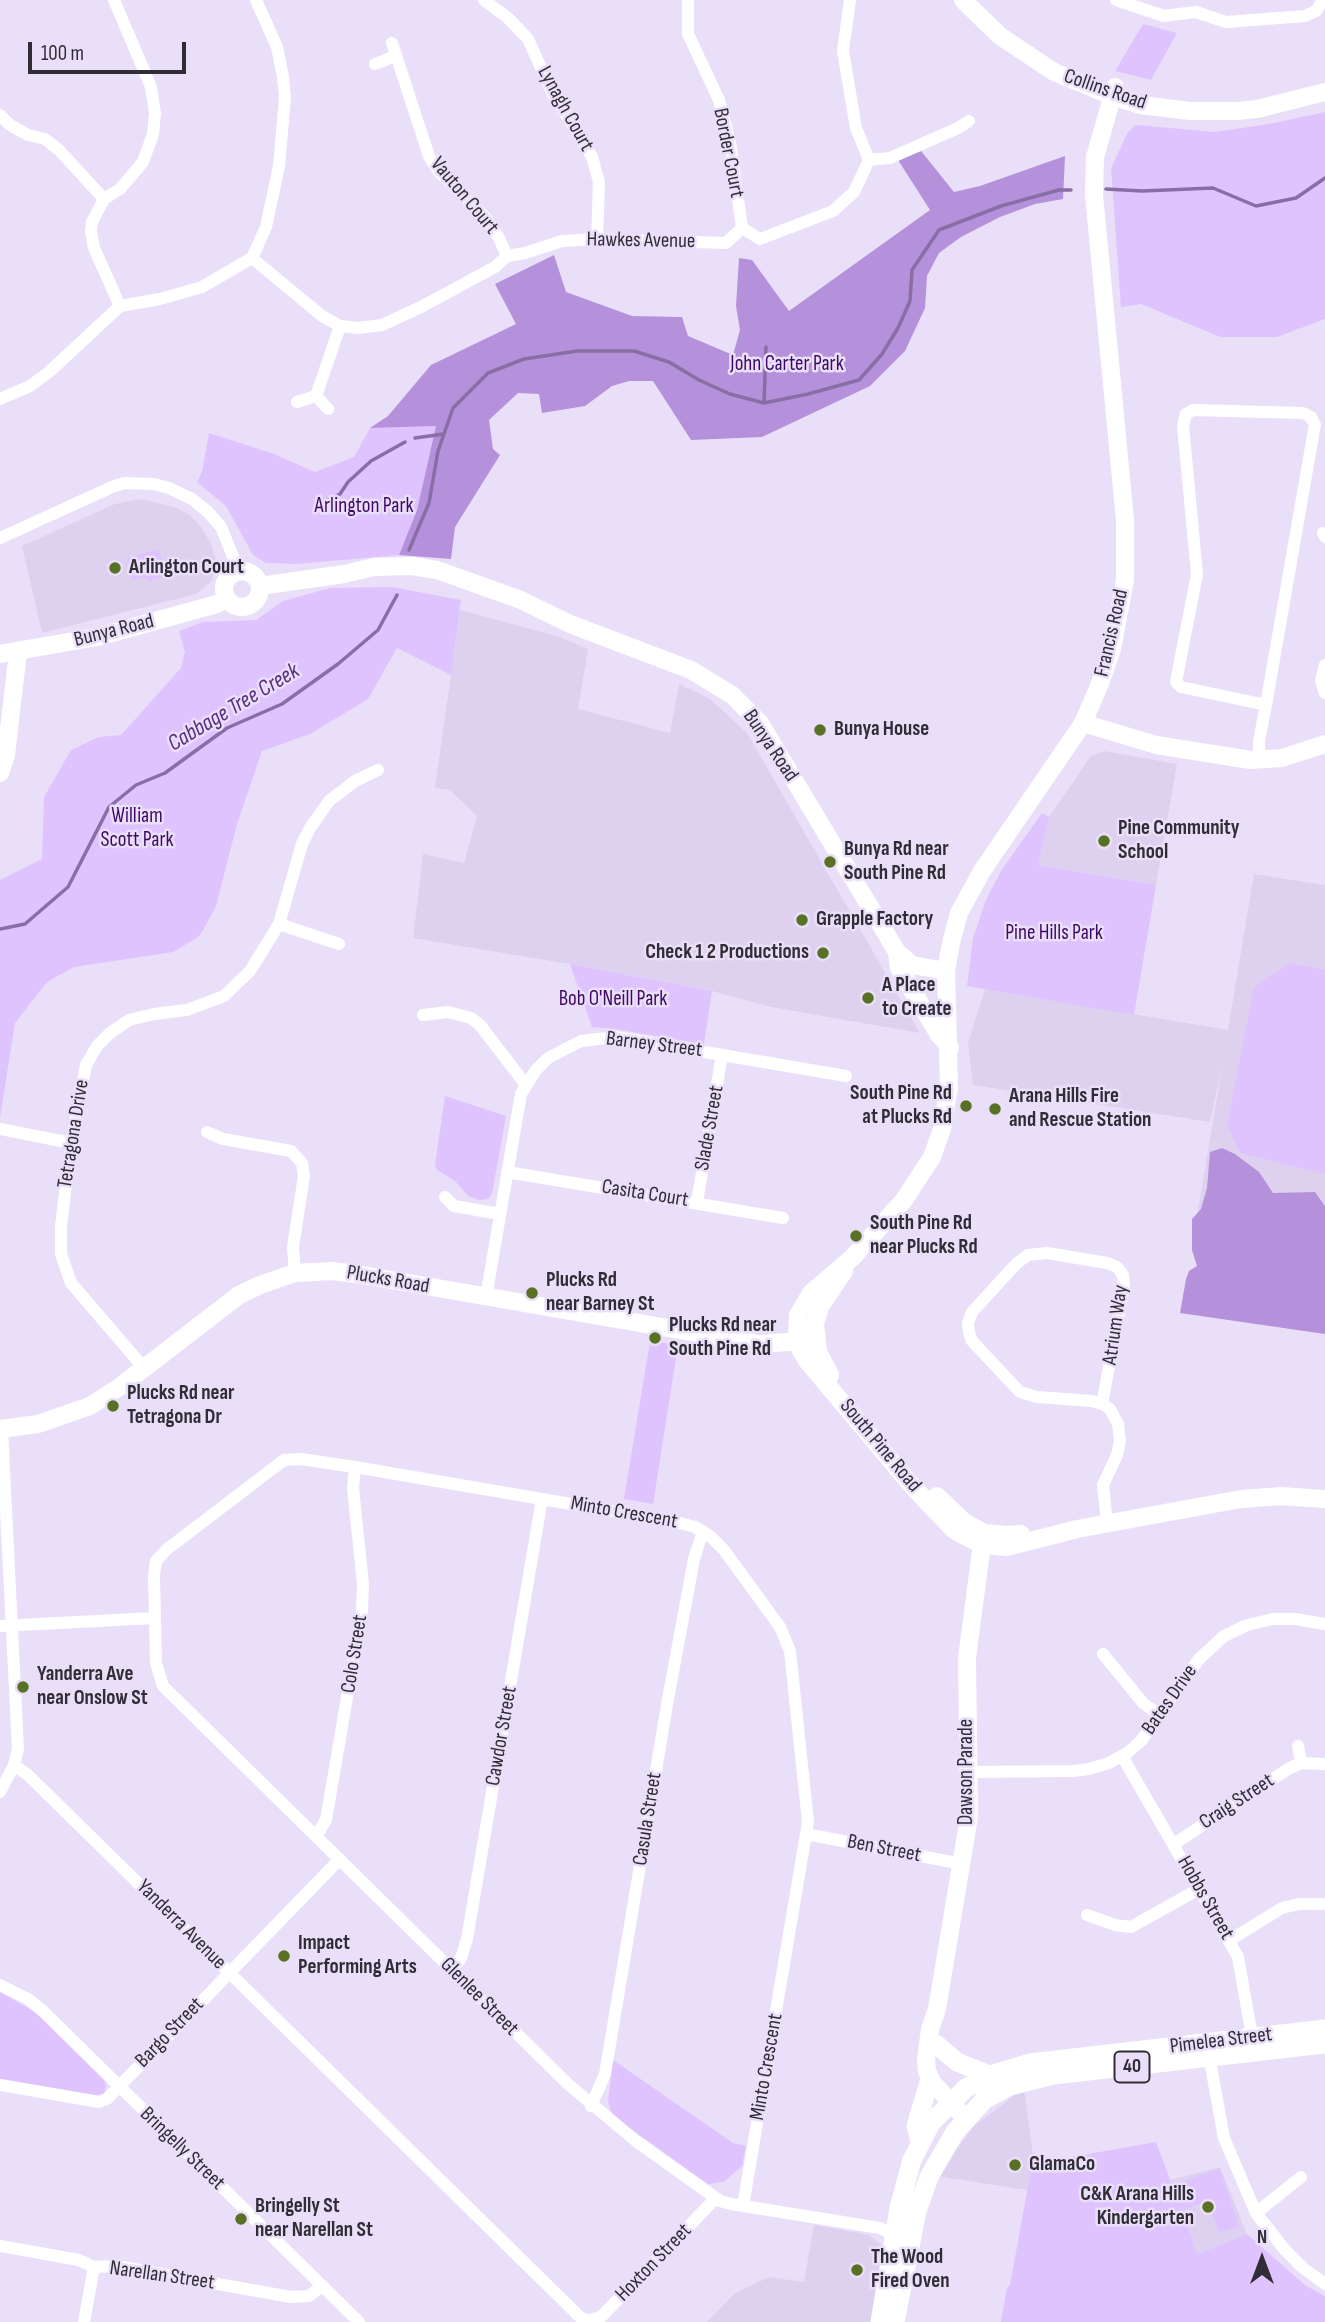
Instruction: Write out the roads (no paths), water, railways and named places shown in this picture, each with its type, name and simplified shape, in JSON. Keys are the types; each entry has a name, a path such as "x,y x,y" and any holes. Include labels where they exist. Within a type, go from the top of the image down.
{"main road":[{"name":"Pimelea Street","path":"1254,2045 1325,2029"},
{"name":"Pimelea Street","path":"953,2098 989,2075 1030,2063 1254,2045 1325,2044"},
{"path":"937,2045 953,2060 989,2075"},
{"name":"Pimelea Street","path":"969,2114 1003,2090 1039,2078 1209,2050"},
{"path":"920,2141 916,2126 930,2079"},
{"name":"40","path":"895,2322 907,2174 920,2141 931,2123 953,2098"},
{"name":"40","path":"880,2322 902,2239 942,2151 969,2114"}],"street":[{"path":"114,0 151,87 155,125 143,162 120,189 104,199 92,222 94,248 120,306"},
{"path":"0,399 30,386 120,306 160,299 202,287 252,258 266,227 279,166 285,98 277,47 256,0"},
{"name":"Lynagh Court","path":"484,0 508,18 528,39 552,92 592,157 599,182 597,239"},
{"name":"Border Court","path":"688,0 688,34 719,100 730,142 742,228"},
{"name":"Collins Road","path":"963,0 1000,36 1033,59 1079,83 1119,94 1194,103 1272,104 1325,92"},
{"name":"Collins Road","path":"978,0 1004,25 1037,50 1119,94"},
{"path":"1116,0 1164,16 1196,12 1226,22 1305,16 1316,11 1323,0"},
{"path":"742,228 760,239 833,211 854,192 869,160 856,128 843,51 846,2"},
{"name":"Vauton Court","path":"392,43 429,156 438,171 485,217 508,256"},
{"path":"375,64 396,57"},
{"name":"Francis Road","path":"950,1046 946,971 959,913 972,886 1083,723 1112,649 1125,580 1125,520 1096,232 1095,178 1095,157 1119,94"},
{"path":"0,116 28,135 46,139 104,199"},
{"path":"869,160 890,158 969,121"},
{"name":"Hawkes Avenue","path":"340,326 358,328 382,325 463,286 508,256 562,242 597,239 726,243 742,228"},
{"path":"252,258 302,300 340,326 317,396"},
{"path":"297,402 317,396"},
{"path":"317,396 328,409"},
{"path":"1259,760 1259,745 1266,705 1315,425 1311,417 1303,413 1193,410 1186,414 1183,426 1197,574 1176,682 1181,687 1266,705"},
{"path":"0,538 112,487 124,483 154,484 192,499 208,512 221,527 239,571"},
{"name":"Bunya Road","path":"260,586 374,567 412,566 437,570 521,600 570,624 691,670 732,695 760,723 897,952 899,968 939,1035 950,1046"},
{"path":"239,571 250,573 260,586 259,597 246,607 235,606 226,599 223,587 225,582 239,571"},
{"name":"Bunya Road","path":"0,654 97,637 217,604 226,599"},
{"path":"0,773 6,755 18,652"},
{"path":"1325,665 1321,681 1325,693"},
{"path":"1083,723 1098,730 1156,745 1259,760 1282,758 1325,744"},
{"name":"Tetragona Drive","path":"144,1368 71,1283 61,1254 61,1226 71,1143 86,1065 104,1039 129,1020 187,1010 224,996 250,971 279,924 302,844 310,828 329,801 355,781 378,770"},
{"path":"279,924 339,944"},
{"path":"897,952 903,960 912,965 946,971"},
{"path":"423,1015 449,1012 471,1018 480,1025 526,1085"},
{"name":"Barney Street","path":"486,1297 521,1094 548,1058 581,1041 616,1037 846,1076"},
{"path":"806,1341 796,1321 805,1301 823,1281 853,1257 911,1191 939,1141 949,1087 950,1046"},
{"name":"Slade Street","path":"697,1202 722,1055"},
{"path":"0,1129 71,1143"},
{"path":"206,1132 223,1139 291,1152 302,1163 304,1176 293,1247 295,1273"},
{"name":"Casita Court","path":"507,1172 783,1218"},
{"path":"445,1197 454,1206 499,1214"},
{"name":"Atrium Way","path":"1047,1253 1107,1263 1117,1267 1123,1275 1122,1297 1102,1404 1023,1393 1013,1386 971,1338 968,1324 972,1312 1017,1263 1028,1255 1047,1253"},
{"name":"Plucks Road","path":"1,1429 38,1424 72,1413 105,1397 239,1295 260,1284 295,1273 332,1271 760,1344 806,1341"},
{"name":"South Pine Road","path":"806,1341 808,1362 921,1496 954,1530 983,1539"},
{"path":"1102,1404 1114,1415 1120,1437 1117,1455 1103,1485 1107,1524"},
{"path":"0,1792 14,1765 18,1744 6,1625 1,1429"},
{"name":"Minto Crescent","path":"154,1618 154,1568 160,1555 276,1466 295,1458 676,1522 703,1531 724,1550 780,1627 788,1643 807,1806 806,1834 743,2206"},
{"name":"Colo Street","path":"316,1836 327,1820 362,1610 363,1584 353,1488 355,1467"},
{"path":"983,1539 1007,1547 1077,1529 1241,1499 1281,1496 1325,1499"},
{"name":"Cawdor Street","path":"452,1970 461,1958 467,1939 542,1499"},
{"name":"Casula Street","path":"592,2106 606,2074 670,1686 694,1559 703,1531"},
{"name":"Dawson Parade","path":"969,2114 930,2079 926,2060 969,1817 966,1708 968,1650 983,1539"},
{"path":"6,1625 154,1618"},
{"name":"Glenlee Street","path":"154,1618 156,1663 163,1686 592,2106 715,2199 877,2228 902,2239"},
{"name":"Bates Drive","path":"969,1772 1085,1770 1122,1756 1142,1741 1202,1655 1229,1633 1247,1625 1273,1619 1295,1619 1325,1624"},
{"path":"1103,1654 1143,1703 1161,1716"},
{"path":"1298,1746 1301,1763 1325,1765"},
{"name":"Hobbs Street","path":"1122,1756 1230,1940 1241,1964 1254,2045"},
{"name":"Craig Street","path":"1174,1844 1301,1763"},
{"name":"Yanderra Avenue","path":"14,1765 29,1775 572,2311 589,2320"},
{"name":"Ben Street","path":"806,1834 962,1864"},
{"name":"Bargo Street","path":"0,2085 100,2102 111,2096 340,1859"},
{"path":"1087,1915 1115,1925 1131,1927 1199,1889"},
{"path":"1230,1940 1282,1909 1299,1904 1325,1905"},
{"name":"Bringelly Street","path":"0,1985 37,2006 359,2322"},
{"name":"Dawson Parade","path":"937,2009 939,2071 953,2098"},
{"path":"1209,2050 1224,2138 1256,2213 1285,2250 1325,2284"},
{"path":"1256,2213 1301,2177"},
{"name":"Hoxton Street","path":"589,2320 604,2314 715,2199"},
{"name":"Narellan Street","path":"0,2246 79,2260 94,2267 117,2266 299,2298 310,2296 322,2287"},
{"path":"84,2322 94,2267"}],"waterway":[{"name":"Cabbage Tree Creek","path":"1106,189 1142,191 1213,188 1256,206 1296,198 1325,178"},
{"name":"Cabbage Tree Creek","path":"409,550 429,503 438,451 453,408 488,373 524,359 577,351 634,351 669,362 730,394 764,403 859,380 882,354 898,328 910,301 912,270 939,230 1001,206 1059,190 1071,190"},
{"path":"764,403 766,347"},
{"path":"415,438 444,434"},
{"path":"316,502 327,501 340,494 348,482 371,461 405,442"},
{"name":"Cabbage Tree Creek","path":"0,929 25,924 68,887 109,807 136,785 165,773 227,728 282,704 338,664 378,630 397,595"}],"place":[{"name":"Arlington Court","path":"115,568"},
{"name":"Bunya House","path":"820,730"},
{"name":"Pine Community School","path":"1104,841"},
{"name":"Bunya Rd near South Pine Rd","path":"830,862"},
{"name":"Grapple Factory","path":"802,920"},
{"name":"Check 1 2 Productions","path":"823,953"},
{"name":"A Place to Create","path":"868,998"},
{"name":"South Pine Rd at Plucks Rd","path":"966,1106"},
{"name":"Arana Hills Fire and Rescue Station","path":"995,1109"},
{"name":"South Pine Rd near Plucks Rd","path":"856,1236"},
{"name":"Plucks Rd near Barney St","path":"532,1293"},
{"name":"Plucks Rd near South Pine Rd","path":"655,1338"},
{"name":"Plucks Rd near Tetragona Dr","path":"113,1406"},
{"name":"Yanderra Ave near Onslow St","path":"23,1687"},
{"name":"Impact Performing Arts","path":"284,1956"},
{"name":"GlamaCo","path":"1015,2165"},
{"name":"C&K Arana Hills Kindergarten","path":"1208,2207"},
{"name":"Bringelly St near Narellan St","path":"241,2219"},
{"name":"The Wood Fired Oven","path":"857,2270"}],"park label":[{"name":"John Carter Park","path":"787,365"},
{"name":"Arlington Park","path":"364,507"},
{"name":"William Scott Park","path":"137,829"},
{"name":"Pine Hills Park","path":"1054,934"},
{"name":"Bob O'Neill Park","path":"613,1000"}]}
